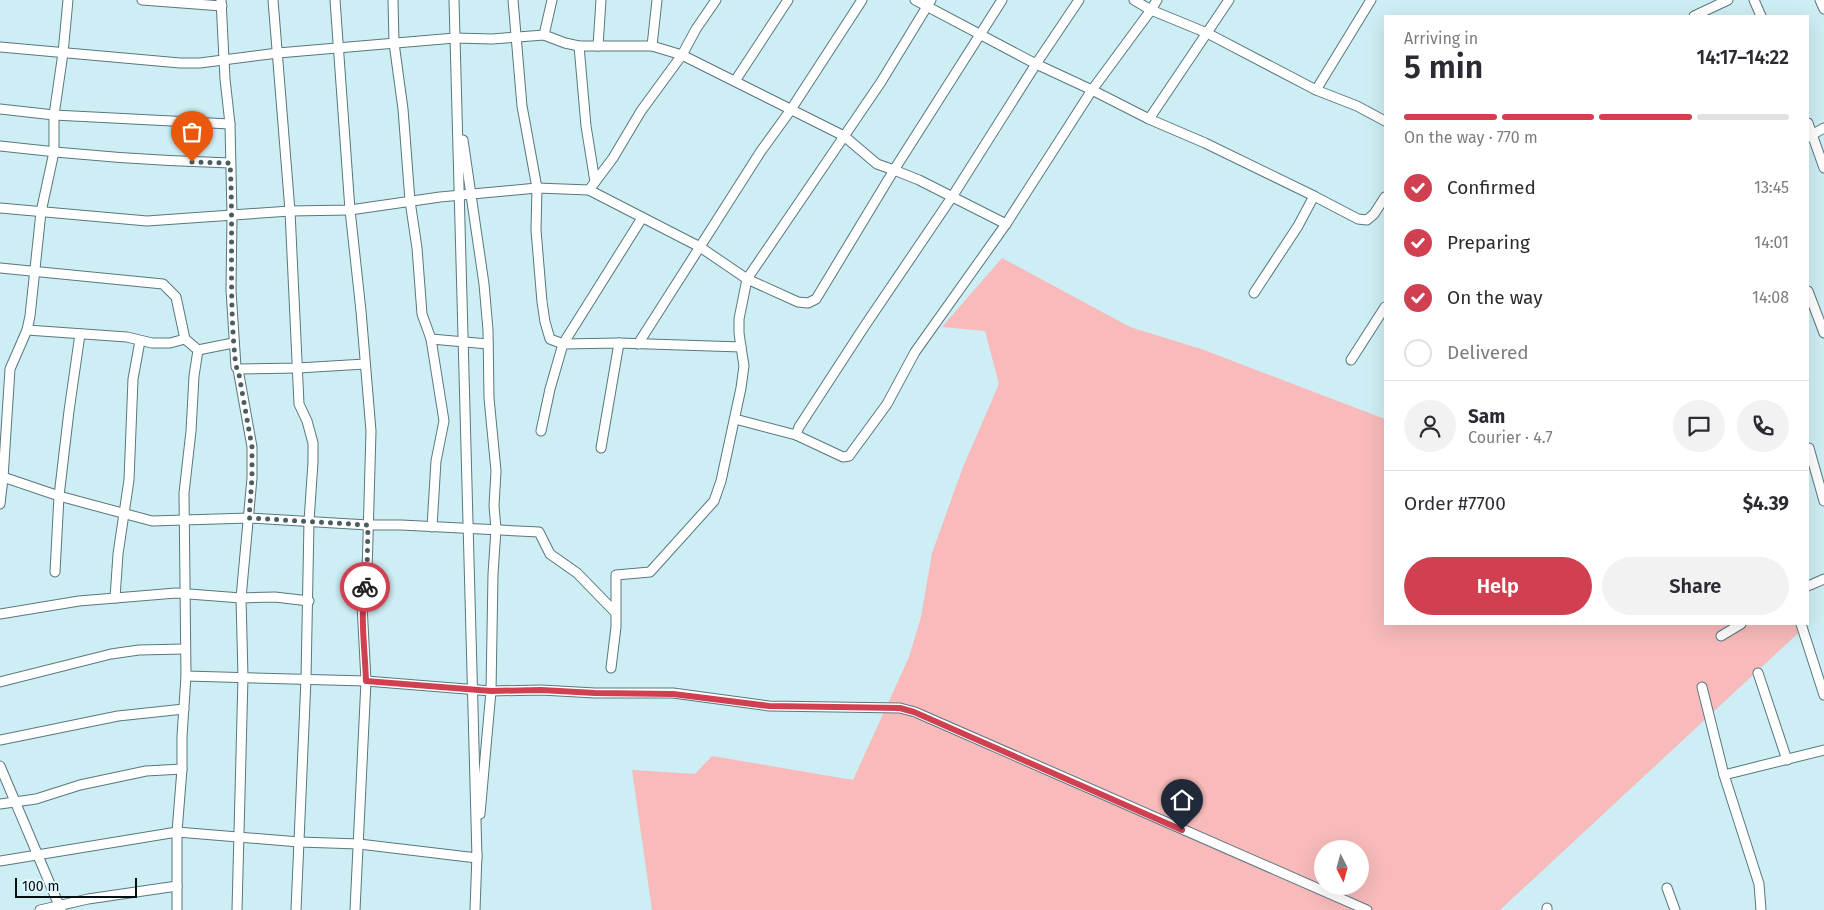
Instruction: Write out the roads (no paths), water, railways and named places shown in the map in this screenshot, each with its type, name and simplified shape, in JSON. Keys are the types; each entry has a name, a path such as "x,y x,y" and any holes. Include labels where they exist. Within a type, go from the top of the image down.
{"street":[{"path":"0,504 10,369 27,330 36,272 41,212 54,152 54,116 68,0"},
{"path":"142,0 221,3 230,124 232,216 230,290 233,343 252,447 252,478 241,598 243,677 237,910"},
{"path":"273,0 290,212 300,404 313,443 309,522 306,679 296,910"},
{"path":"335,0 350,210 371,431 367,573 362,605 366,681 355,910"},
{"path":"392,0 394,43 403,108 410,201 417,248 422,314 431,339 444,421 436,461 432,527"},
{"path":"454,0 460,117 484,284 489,398 496,471 491,691 477,858 475,910"},
{"path":"454,0 477,858"},
{"path":"514,0 522,106 537,188 536,230 545,322 550,339 563,344 619,343 741,347"},
{"path":"544,35 552,0"},
{"path":"598,46 601,0"},
{"path":"652,46 657,0"},
{"path":"589,190 613,158 641,111 682,55 716,0"},
{"path":"735,81 788,0"},
{"path":"638,344 761,151 862,0"},
{"path":"915,0 929,3 980,34 1036,64 1149,119 1205,143 1346,212 1358,220 1367,220 1374,214 1384,199"},
{"path":"0,208 147,222 290,212 350,210 440,197 470,196 537,188 589,190 700,247 747,279 798,302 808,303 816,299 894,170 1002,0"},
{"path":"796,435 799,427 864,327 952,197 1079,0"},
{"path":"1134,0 1151,10 1206,33 1316,90 1357,106 1384,120"},
{"path":"735,419 796,435 843,457 849,456 887,404 915,352 1006,224 1092,90 1157,0"},
{"path":"1149,119 1229,0"},
{"path":"1316,90 1372,0"},
{"path":"1696,15 1728,0"},
{"path":"1754,0 1761,15"},
{"path":"1820,0 1824,9"},
{"path":"611,668 616,627 616,575 650,572 714,501 721,481 735,419 744,366 739,319 747,279 881,82 929,3"},
{"path":"0,47 180,63 200,63 278,53 455,38 492,39 544,35 579,46 652,46 682,55 735,81 844,136 877,164 919,180 1006,224"},
{"path":"579,46 586,126 595,182"},
{"path":"0,109 54,116 230,124"},
{"path":"1824,128 1810,136 1824,168"},
{"path":"0,146 174,162 230,163"},
{"path":"1254,293 1298,226 1314,196"},
{"path":"541,432 550,389 563,344 642,218"},
{"path":"0,268 163,284 176,297 185,339 198,350"},
{"path":"1809,293 1820,312 1824,333"},
{"path":"1351,360 1384,309"},
{"path":"27,330 127,337 152,344 170,343 185,339"},
{"path":"55,572 59,496 68,411 80,334"},
{"path":"431,339 488,344"},
{"path":"115,598 118,554 130,480 133,378 140,341"},
{"path":"198,350 233,343"},
{"path":"601,448 619,343"},
{"path":"176,910 177,832 186,676 184,649 184,493 198,350"},
{"path":"238,369 365,364"},
{"path":"1809,448 1824,501"},
{"path":"2,477 59,496 152,521 249,518 539,532 550,554 577,573 615,612"},
{"path":"1809,586 1824,578"},
{"path":"0,614 79,601 185,594 241,598 275,597 308,601"},
{"path":"1722,636 1740,625"},
{"path":"1801,625 1824,695"},
{"path":"0,682 111,654 139,650 184,649"},
{"path":"1758,673 1787,760"},
{"path":"186,676 366,681 491,691 541,690 673,694 769,706 900,708 914,712 1367,910"},
{"path":"1702,687 1724,775 1759,884 1761,910"},
{"path":"0,740 118,716 184,709"},
{"path":"1724,775 1824,750"},
{"path":"0,766 60,908"},
{"path":"0,804 36,799 80,785 146,771 182,769"},
{"path":"0,861 177,832 299,842 359,844 477,858"},
{"path":"40,910 60,908 88,898 177,886"},
{"path":"1667,888 1675,910"}]}
